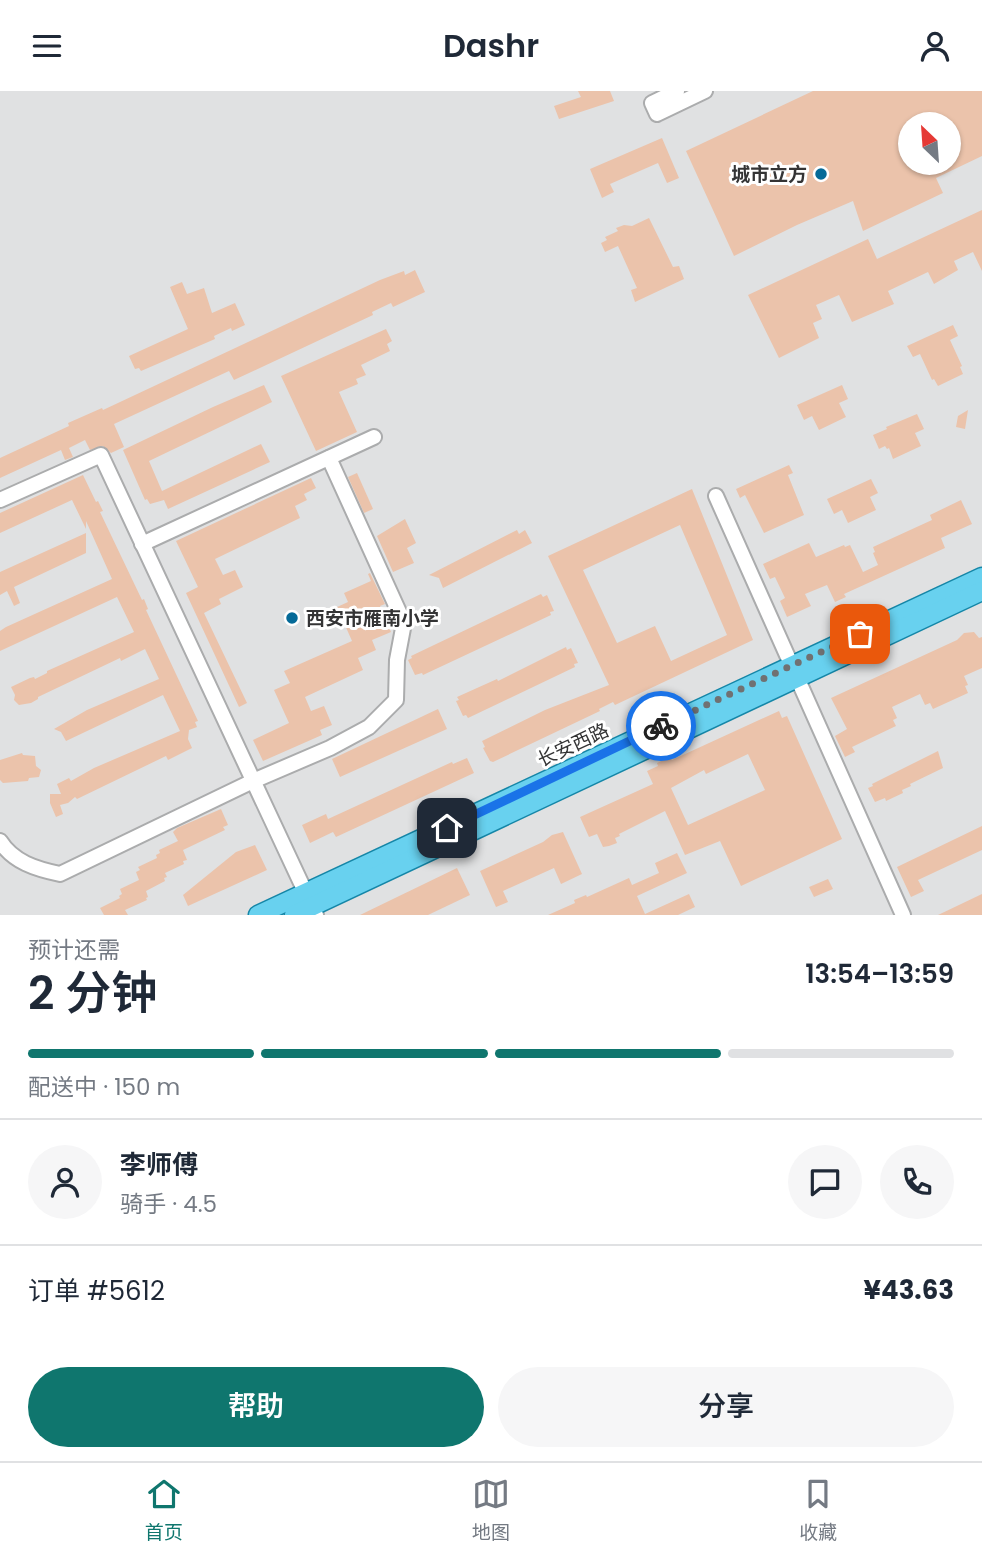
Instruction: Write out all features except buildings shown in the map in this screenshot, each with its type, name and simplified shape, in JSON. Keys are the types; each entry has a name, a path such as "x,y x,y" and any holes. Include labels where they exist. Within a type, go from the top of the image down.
{"main road":[{"name":"长安西路","path":"294,915 982,577"},
{"name":"长安西路","path":"793,672 982,591"},
{"name":"长安西路","path":"258,915 312,905"}],"street":[{"path":"677,91 652,103 657,114 705,91"},
{"path":"142,544 374,437"},
{"path":"0,500 101,455 312,905"},
{"path":"0,841 7,853 36,869 60,874 253,781 330,748 369,727 396,700 397,660 404,622 330,458"},
{"path":"716,496 903,915"}],"way so far":[{"path":"661,726 860,634"}],"place":[{"name":"城市立方","path":"821,174"},
{"name":"西安市雁南小学","path":"292,618"}],"route":[{"path":"447,828 661,726"}]}
